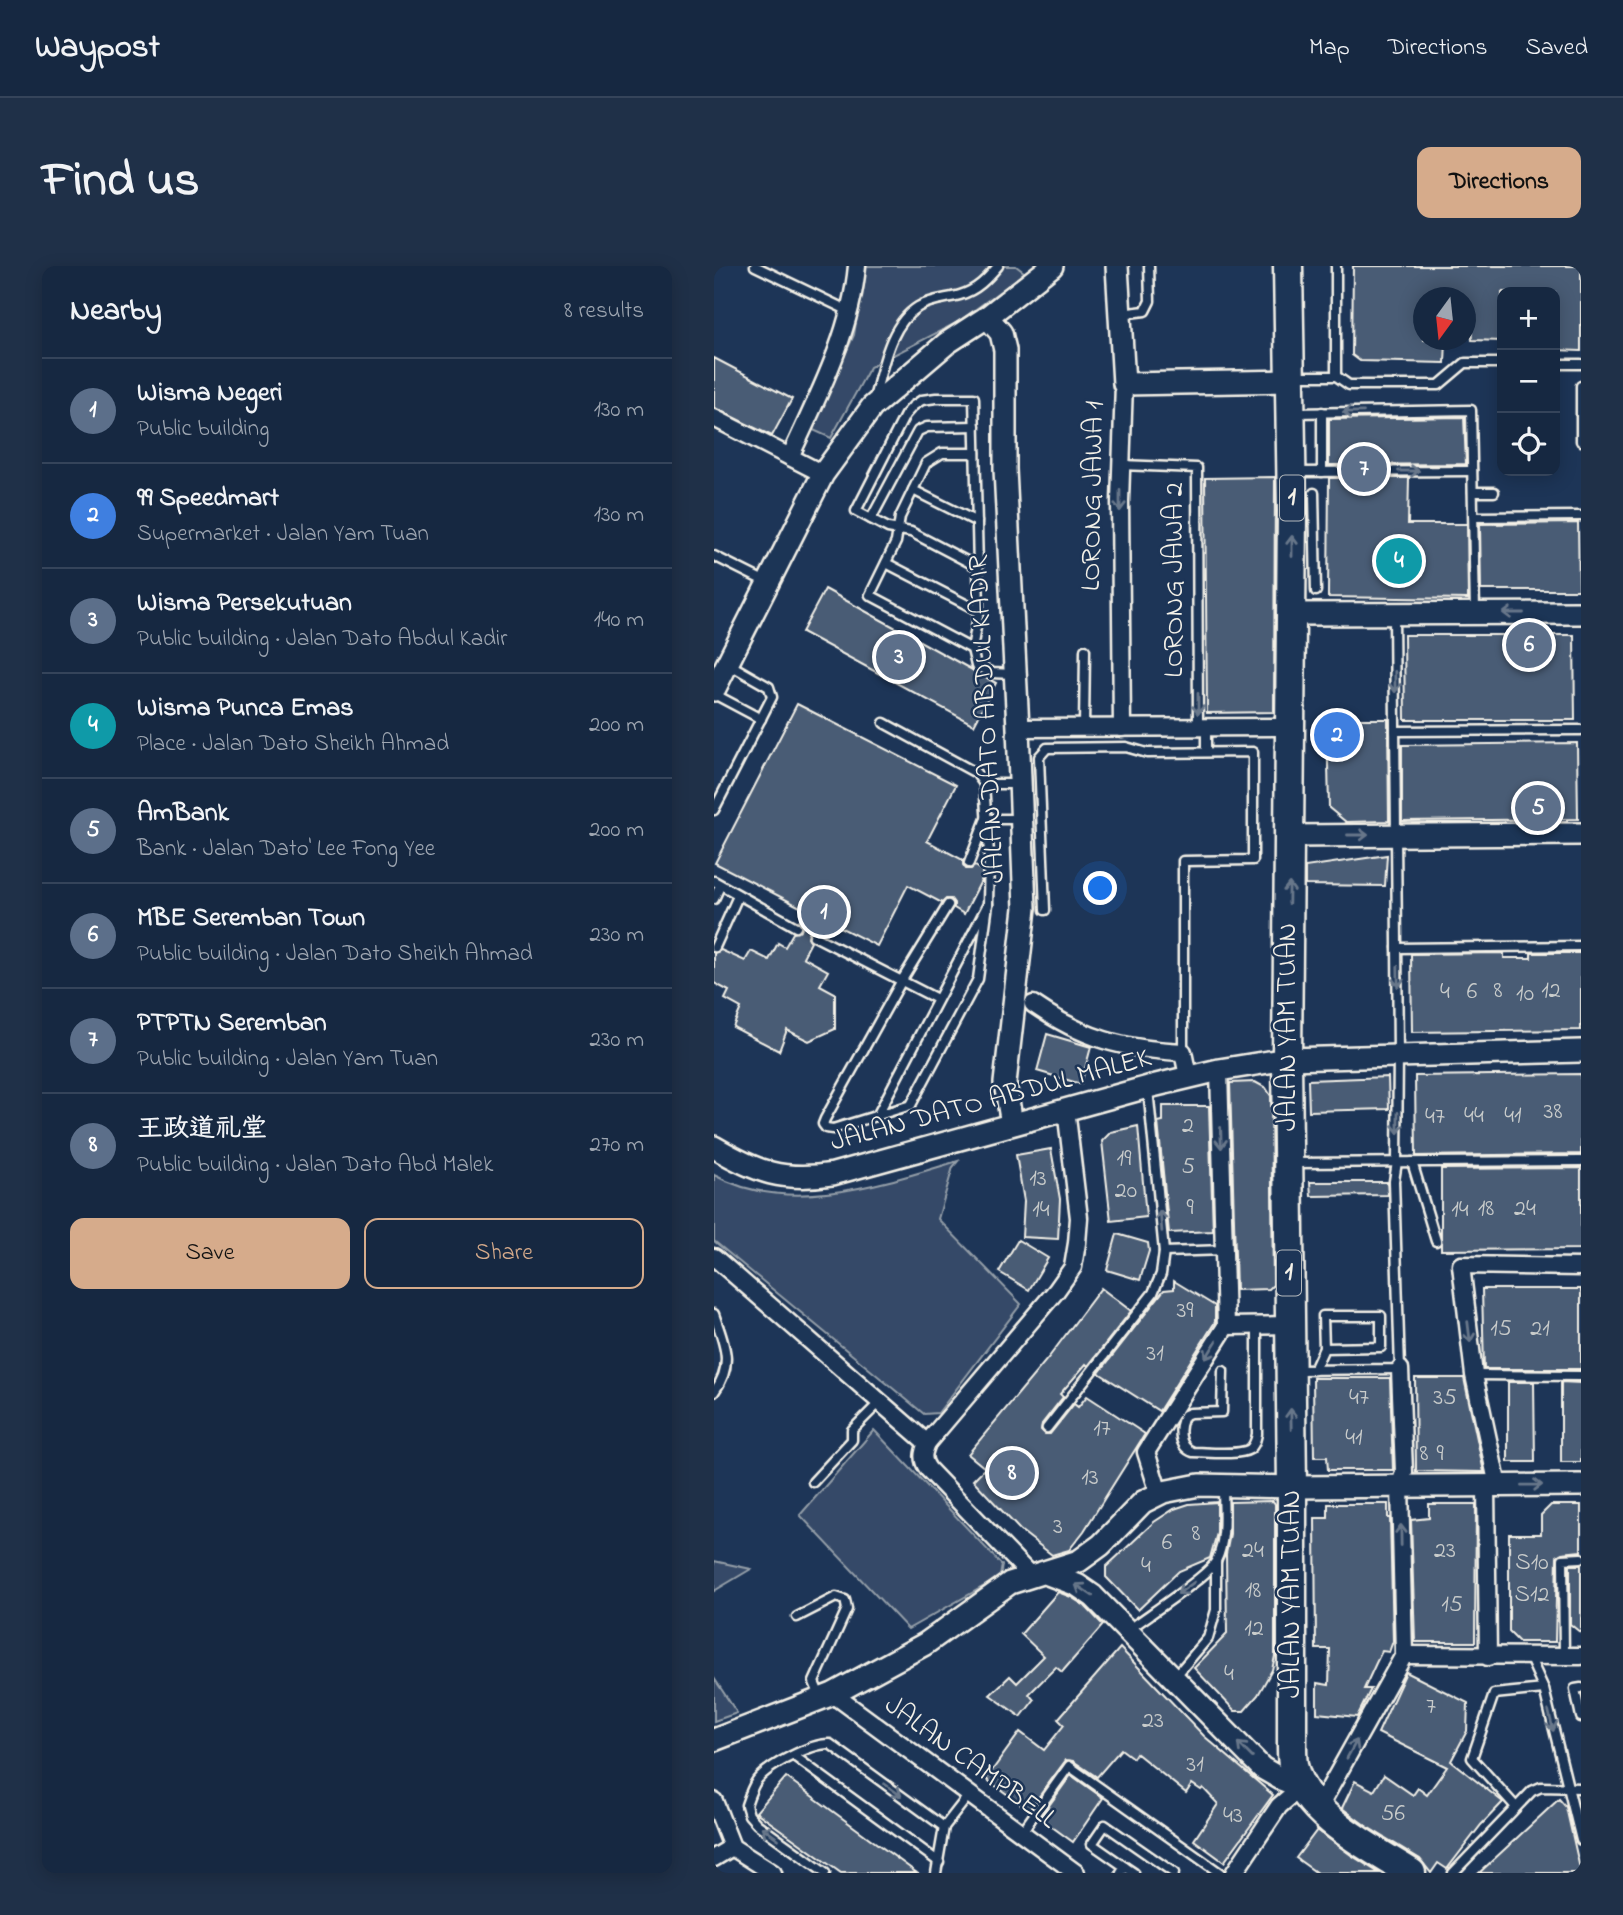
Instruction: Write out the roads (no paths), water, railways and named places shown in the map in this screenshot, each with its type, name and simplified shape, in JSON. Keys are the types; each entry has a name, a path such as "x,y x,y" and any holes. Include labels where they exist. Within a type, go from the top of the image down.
{"highway":[{"name":"JALAN YAM TUAN","path":"1288,266 1292,472 1303,512 1292,614 1287,1059 1290,1325 1303,1370 1292,1487 1292,1747 1294,1769 1310,1798"},
{"path":"1310,1798 1335,1823 1411,1873"}],"street":[{"path":"790,457 822,388 849,311 857,266"},
{"path":"714,692 823,474 872,407 947,344 987,317 1052,266"},
{"name":"LORONG JAWA 1","path":"1115,728 1124,384 1118,266"},
{"name":"JALAN DATO ABDUL KADIR","path":"987,317 1001,332 1005,350 1005,469 1025,908 1005,1083 1012,1124"},
{"path":"1124,384 1290,378"},
{"path":"714,418 823,474"},
{"path":"1292,614 1581,613"},
{"path":"1018,728 1291,726"},
{"path":"1289,836 1581,834"},
{"path":"1033,1004 1056,1020 1114,1045 1183,1052 1188,1076"},
{"name":"JALAN DATO ABDUL MALEK","path":"714,1147 758,1171 809,1178 833,1174 1188,1076 1219,1070 1287,1059 1581,1051"},
{"path":"1159,1493 1146,1452 1226,1326 1219,1070"},
{"path":"1066,1109 1079,1218 1073,1266 1056,1291 927,1443 923,1462 1038,1574 1077,1585 1093,1596 1262,1768 1310,1798"},
{"path":"714,1257 927,1443"},
{"path":"1488,1657 1492,1486 1474,1375 1461,1265 1581,1267"},
{"path":"1226,1326 1290,1325"},
{"path":"1234,1873 1279,1806 1310,1798 1404,1655 1400,1485 1404,1472 1400,1369"},
{"path":"714,1740 827,1697 925,1644 1010,1583 1079,1561 1101,1545 1143,1502 1159,1493 1199,1485 1581,1485"},
{"path":"1404,1655 1573,1656"},
{"name":"JALAN CAMPBELL","path":"827,1697 969,1795 1068,1871"},
{"path":"714,1801 732,1847 765,1870"},
{"path":"714,1858 732,1847"}],"lane":[{"path":"755,266 849,311"},
{"path":"872,407 892,338 900,324 917,307 979,287 998,266"},
{"path":"1121,314 1144,311 1150,301 1149,266"},
{"path":"1336,266 1336,376"},
{"path":"1290,378 1336,376 1349,384 1439,386 1465,363 1497,363"},
{"path":"1560,364 1581,364"},
{"path":"1581,386 1581,441"},
{"path":"978,567 911,532 888,528 856,511 905,415 922,400 974,398 975,426 979,611 972,649 976,666 993,673 1015,674"},
{"path":"1290,413 1471,410 1476,614"},
{"path":"1322,412 1322,472"},
{"path":"871,519 918,431 927,428 975,426"},
{"path":"972,649 870,595 896,542 900,517 926,463 942,453 975,453"},
{"name":"LORONG JAWA 2","path":"1121,465 1198,468 1202,727"},
{"path":"1292,472 1472,471"},
{"path":"913,491 977,522"},
{"path":"1473,492 1494,492"},
{"path":"1314,493 1303,512 1316,591"},
{"path":"1474,517 1581,516"},
{"path":"714,556 768,583"},
{"path":"886,564 979,611"},
{"path":"1303,1370 1400,1369 1394,1181 1398,1162 1398,1054 1394,614"},
{"path":"1084,728 1085,650"},
{"path":"714,810 772,697 769,687 727,663"},
{"path":"714,692 761,719"},
{"path":"884,723 976,773 984,784 988,904 978,979 911,1105 833,1129 826,1128 823,1124 902,980 948,905"},
{"path":"1202,727 1206,752"},
{"path":"1108,748 1115,728"},
{"path":"1395,731 1581,730"},
{"path":"1045,911 1039,757 1046,748 1126,747 1147,752 1253,752 1253,860 1183,861 1183,1052"},
{"path":"984,784 1020,784"},
{"path":"986,818 1021,819"},
{"path":"970,863 986,818"},
{"path":"714,899 717,884 796,927"},
{"path":"715,947 738,896"},
{"path":"877,1116 988,904"},
{"path":"814,936 937,999"},
{"path":"1397,948 1581,946"},
{"path":"1047,1428 1153,1293 1161,1274 1164,1252 1148,1087"},
{"path":"1288,1163 1581,1161"},
{"path":"1412,1162 1436,1241"},
{"path":"1164,1252 1224,1250"},
{"path":"714,1314 727,1360 723,1380 714,1392"},
{"path":"1303,1370 1324,1348 1381,1347 1381,1316 1323,1316 1324,1348"},
{"path":"1223,1371 1222,1412 1185,1415 1181,1425 1181,1444 1185,1450 1241,1452 1250,1449 1255,1443 1256,1325"},
{"path":"1474,1375 1581,1377"},
{"path":"813,1482 852,1440 852,1430 881,1401"},
{"path":"1174,1678 1208,1638 1216,1610 1216,1563 1222,1542 1223,1486"},
{"path":"1573,1656 1563,1559 1581,1559"},
{"path":"1127,1631 1199,1579 1216,1563"},
{"path":"797,1617 836,1597 845,1600 847,1609 814,1682 827,1697"},
{"path":"1529,1657 1544,1689 1581,1840"},
{"path":"1581,1688 1575,1689 1581,1717"},
{"path":"1516,1807 1472,1758 1494,1693 1544,1689"},
{"path":"825,1873 757,1824 749,1815 746,1805 759,1778 775,1765 820,1743 830,1744 944,1827"},
{"path":"794,1756 939,1862"},
{"path":"1021,1833 1069,1766 1220,1873"},
{"path":"1453,1873 1532,1791 1541,1787 1581,1788"},
{"path":"936,1873 944,1827 969,1795"},
{"path":"1134,1873 1123,1870 1091,1844 1105,1825 1174,1873"}],"place":[{"name":"PTPTN Seremban","path":"1364,469"},
{"name":"Wisma Punca Emas","path":"1399,561"},
{"name":"MBE Seremban Town","path":"1529,645"},
{"name":"Wisma Persekutuan","path":"899,657"},
{"name":"99 Speedmart","path":"1337,735"},
{"name":"AmBank","path":"1538,808"},
{"name":"Wisma Negeri","path":"824,912"},
{"name":"王政道礼堂","path":"1012,1473"}]}
